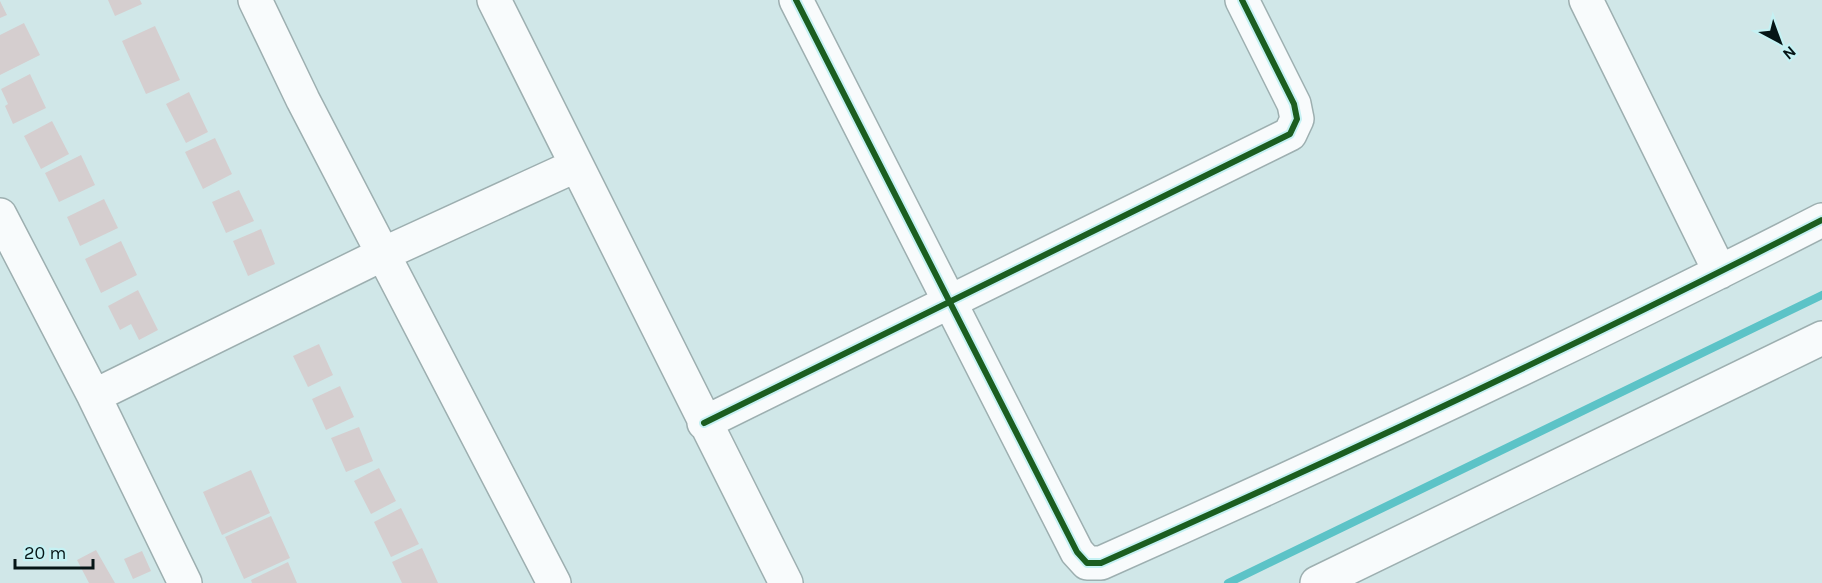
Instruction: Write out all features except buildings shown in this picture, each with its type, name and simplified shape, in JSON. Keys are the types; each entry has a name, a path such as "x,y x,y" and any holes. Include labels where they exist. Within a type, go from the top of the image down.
{"street":[{"path":"255,0 383,254 554,583"},
{"path":"494,0 575,166 786,583"},
{"path":"796,0 1077,552 1087,563 1101,563 1233,504 1720,272 1822,220"},
{"path":"704,423 1290,134 1297,119 1294,104 1242,0"},
{"path":"1586,0 1720,272"},
{"path":"94,396 383,254 575,166"},
{"path":"1,218 94,396 185,583"},
{"path":"1317,583 1822,338"}],"waterway":[{"path":"1228,583 1822,295"}],"cycle path":[{"path":"796,0 1077,552 1087,563 1101,563 1374,439 1822,220"},
{"path":"704,423 1290,134 1297,119 1294,104 1242,0"}]}
